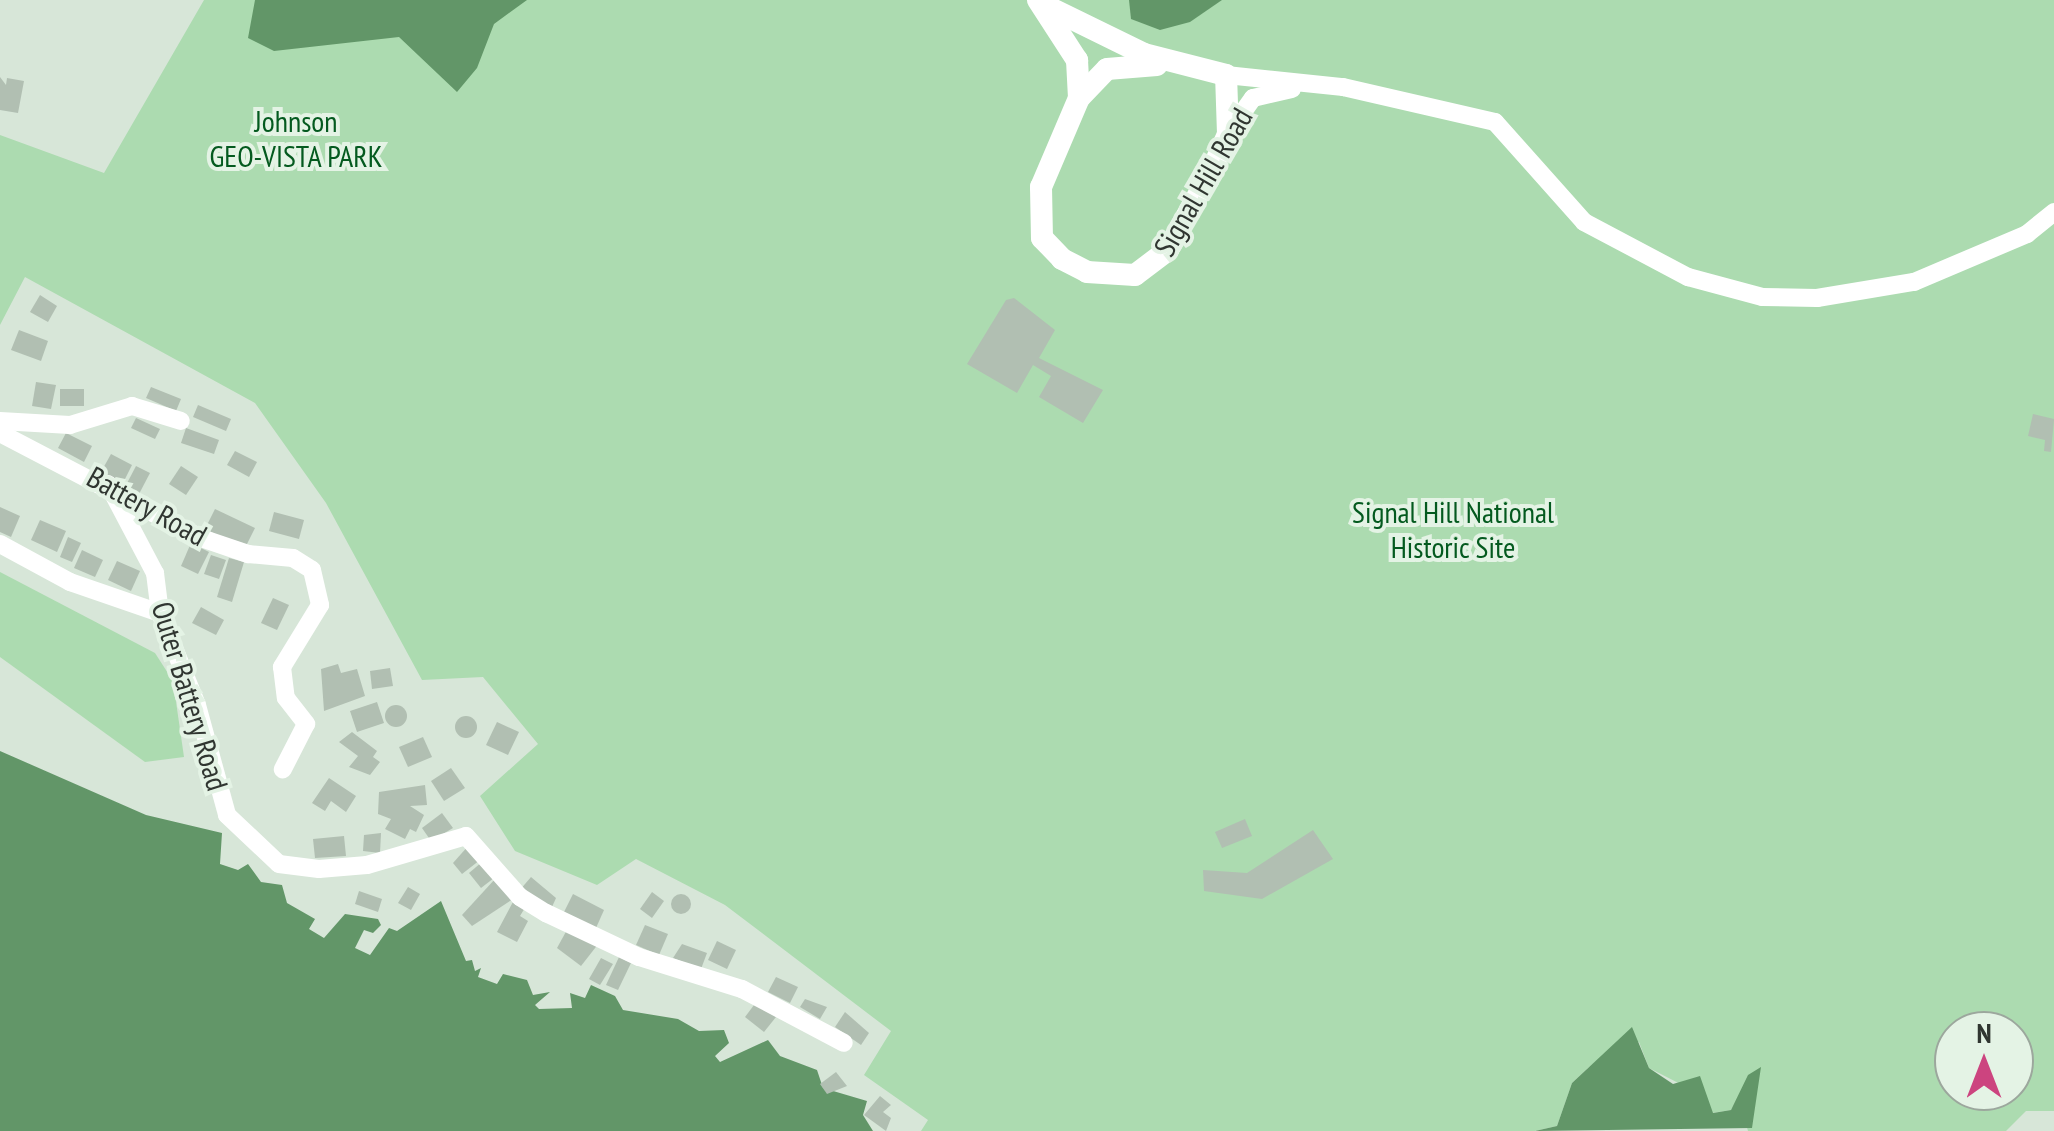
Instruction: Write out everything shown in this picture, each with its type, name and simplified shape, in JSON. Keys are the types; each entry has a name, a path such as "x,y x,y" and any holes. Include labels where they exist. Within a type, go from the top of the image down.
{"street":[{"name":"Signal Hill Road","path":"1041,3 1180,66 1226,76 1328,84 1495,122 1584,222 1688,277 1762,298 1817,298 1914,282 2027,234 2054,212"},
{"name":"Signal Hill Road","path":"1041,3 1076,60 1079,98 1044,176 1038,214 1053,252 1087,272 1122,277 1158,262 1197,202 1228,134 1258,95 1328,84"},
{"path":"1079,98 1115,66 1180,66"},
{"path":"1226,76 1228,134"},
{"path":"0,422 70,425 132,406 181,421"},
{"name":"Battery Road","path":"0,433 108,484 202,538 248,554 294,558 312,570 320,605 282,666 286,698 306,724 283,768"},
{"name":"Outer Battery Road","path":"108,484 156,573 160,613 196,705 227,815 279,864 319,869 367,864 466,836 520,897 546,913 639,957 742,989 844,1042"},
{"path":"0,544 70,582 160,613"}],"green space":[{"name":"Signal Hill National Historic Site","path":"204,0 2054,0 2054,1111 2034,1111 2034,1011 1934,1011 1934,1111 2026,1111 2006,1131 1748,1131 1738,1097 1731,1110 1712,1113 1704,1096 1649,1068 1639,1042 1606,1053 1588,1068 1572,1083 1557,1126 1535,1131 921,1131 928,1120 864,1075 891,1031 725,905 636,859 597,885 515,851 480,796 538,744 483,677 422,680 326,503 255,403 25,277 0,325 0,135 104,173"},
{"path":"0,572 155,653 173,681 184,757 145,762 0,657"}],"shaded area":[{"path":"255,0 527,0 494,24 477,68 457,92 399,37 274,51 248,38"},
{"path":"1129,0 1222,0 1190,22 1160,30 1131,19"},
{"path":"0,751 146,815 222,833 220,864 238,870 248,864 261,882 282,885 287,903 315,919 309,929 324,938 345,914 378,919 381,925 373,933 364,930 355,948 370,955 389,928 397,931 441,901 466,961 472,960 475,971 481,968 478,977 497,984 503,974 527,980 533,995 550,992 535,1005 539,1009 572,1008 570,993 585,998 591,985 615,996 623,1010 678,1019 699,1031 724,1030 729,1043 715,1056 720,1062 768,1040 780,1056 817,1070 823,1088 867,1101 863,1115 873,1131 0,1131"},
{"path":"1632,1027 1649,1068 1673,1084 1700,1076 1713,1113 1731,1110 1748,1075 1761,1067 1752,1128 1535,1131 1557,1126 1572,1083"}],"building":[{"path":"0,77 6,85 7,78 24,81 18,113 0,110"},
{"path":"40,295 57,306 48,322 30,312"},
{"path":"1014,298 1055,330 1039,358 1103,390 1083,423 1039,397 1051,376 1033,365 1017,393 967,364 1006,300"},
{"path":"19,330 48,341 41,361 11,350"},
{"path":"36,382 56,385 51,409 32,406"},
{"path":"151,387 181,399 176,411 146,398"},
{"path":"60,389 84,389 84,406 60,406"},
{"path":"198,405 231,419 226,431 193,417"},
{"path":"2033,414 2054,419 2051,452 2044,451 2045,440 2028,436"},
{"path":"136,418 160,429 155,439 131,428"},
{"path":"186,428 219,440 214,454 181,443"},
{"path":"66,433 92,446 84,462 58,448"},
{"path":"235,451 257,462 249,477 227,465"},
{"path":"111,454 132,465 123,483 101,472"},
{"path":"136,466 150,473 139,494 125,487"},
{"path":"181,466 198,477 186,495 169,484"},
{"path":"0,507 20,516 11,537 0,532"},
{"path":"215,509 255,528 245,548 205,529"},
{"path":"274,512 304,520 299,539 269,531"},
{"path":"40,520 66,531 57,552 31,540"},
{"path":"68,537 81,543 72,562 60,557"},
{"path":"191,543 209,552 198,574 181,566"},
{"path":"82,550 103,560 95,577 74,568"},
{"path":"211,555 226,560 219,579 204,574"},
{"path":"229,558 244,562 232,602 217,597"},
{"path":"117,561 140,571 131,591 108,580"},
{"path":"273,598 289,605 277,630 261,623"},
{"path":"201,607 224,620 216,635 192,623"},
{"path":"338,664 341,673 357,669 365,696 324,711 321,669"},
{"path":"390,668 393,686 372,689 370,671"},
{"path":"377,702 384,723 357,732 350,711"},
{"path":"396,705 404,708 404,724 396,727 388,724 385,716 388,708"},
{"path":"466,716 474,719 474,735 466,738 458,735 455,727 458,719"},
{"path":"497,722 519,732 508,755 486,745"},
{"path":"352,732 377,751 373,757 380,762 370,775 349,767 358,756 339,742"},
{"path":"423,737 432,757 408,767 399,747"},
{"path":"451,768 465,788 444,801 431,781"},
{"path":"329,778 356,796 346,812 331,801 325,811 312,803"},
{"path":"425,785 427,805 410,806 424,815 416,832 410,829 405,839 385,829 391,819 378,814 379,792"},
{"path":"442,813 453,828 431,841 422,828"},
{"path":"1245,819 1252,836 1222,848 1215,832"},
{"path":"1313,830 1333,859 1262,899 1204,891 1203,870 1247,873"},
{"path":"381,833 380,853 363,851 364,835"},
{"path":"344,836 346,856 315,858 313,839"},
{"path":"469,845 480,860 462,874 453,863"},
{"path":"482,862 494,878 481,888 469,873"},
{"path":"531,877 556,898 552,907 519,891"},
{"path":"495,879 513,899 472,926 462,915"},
{"path":"408,887 420,894 411,910 398,903"},
{"path":"359,891 382,899 378,912 355,904"},
{"path":"652,892 664,901 652,918 640,909"},
{"path":"573,894 604,910 596,928 564,912"},
{"path":"681,894 691,904 681,914 671,904"},
{"path":"514,900 526,906 520,916 528,921 517,942 497,932"},
{"path":"645,925 668,934 659,955 636,945"},
{"path":"568,928 599,943 581,966 557,948"},
{"path":"717,941 736,950 727,969 708,960"},
{"path":"682,944 707,953 701,969 673,958"},
{"path":"619,957 631,963 618,990 606,985"},
{"path":"601,958 613,964 600,985 589,979"},
{"path":"776,977 798,987 790,1003 768,992"},
{"path":"805,999 827,1007 820,1019 800,1007"},
{"path":"757,1001 776,1017 764,1032 745,1017"},
{"path":"845,1012 869,1033 861,1045 835,1027"},
{"path":"836,1072 847,1086 827,1094 820,1084"},
{"path":"880,1096 891,1105 883,1112 891,1118 886,1131 864,1115"}],"park label":[{"name":"Johnson GEO-VISTA PARK","path":"296,138"}]}
